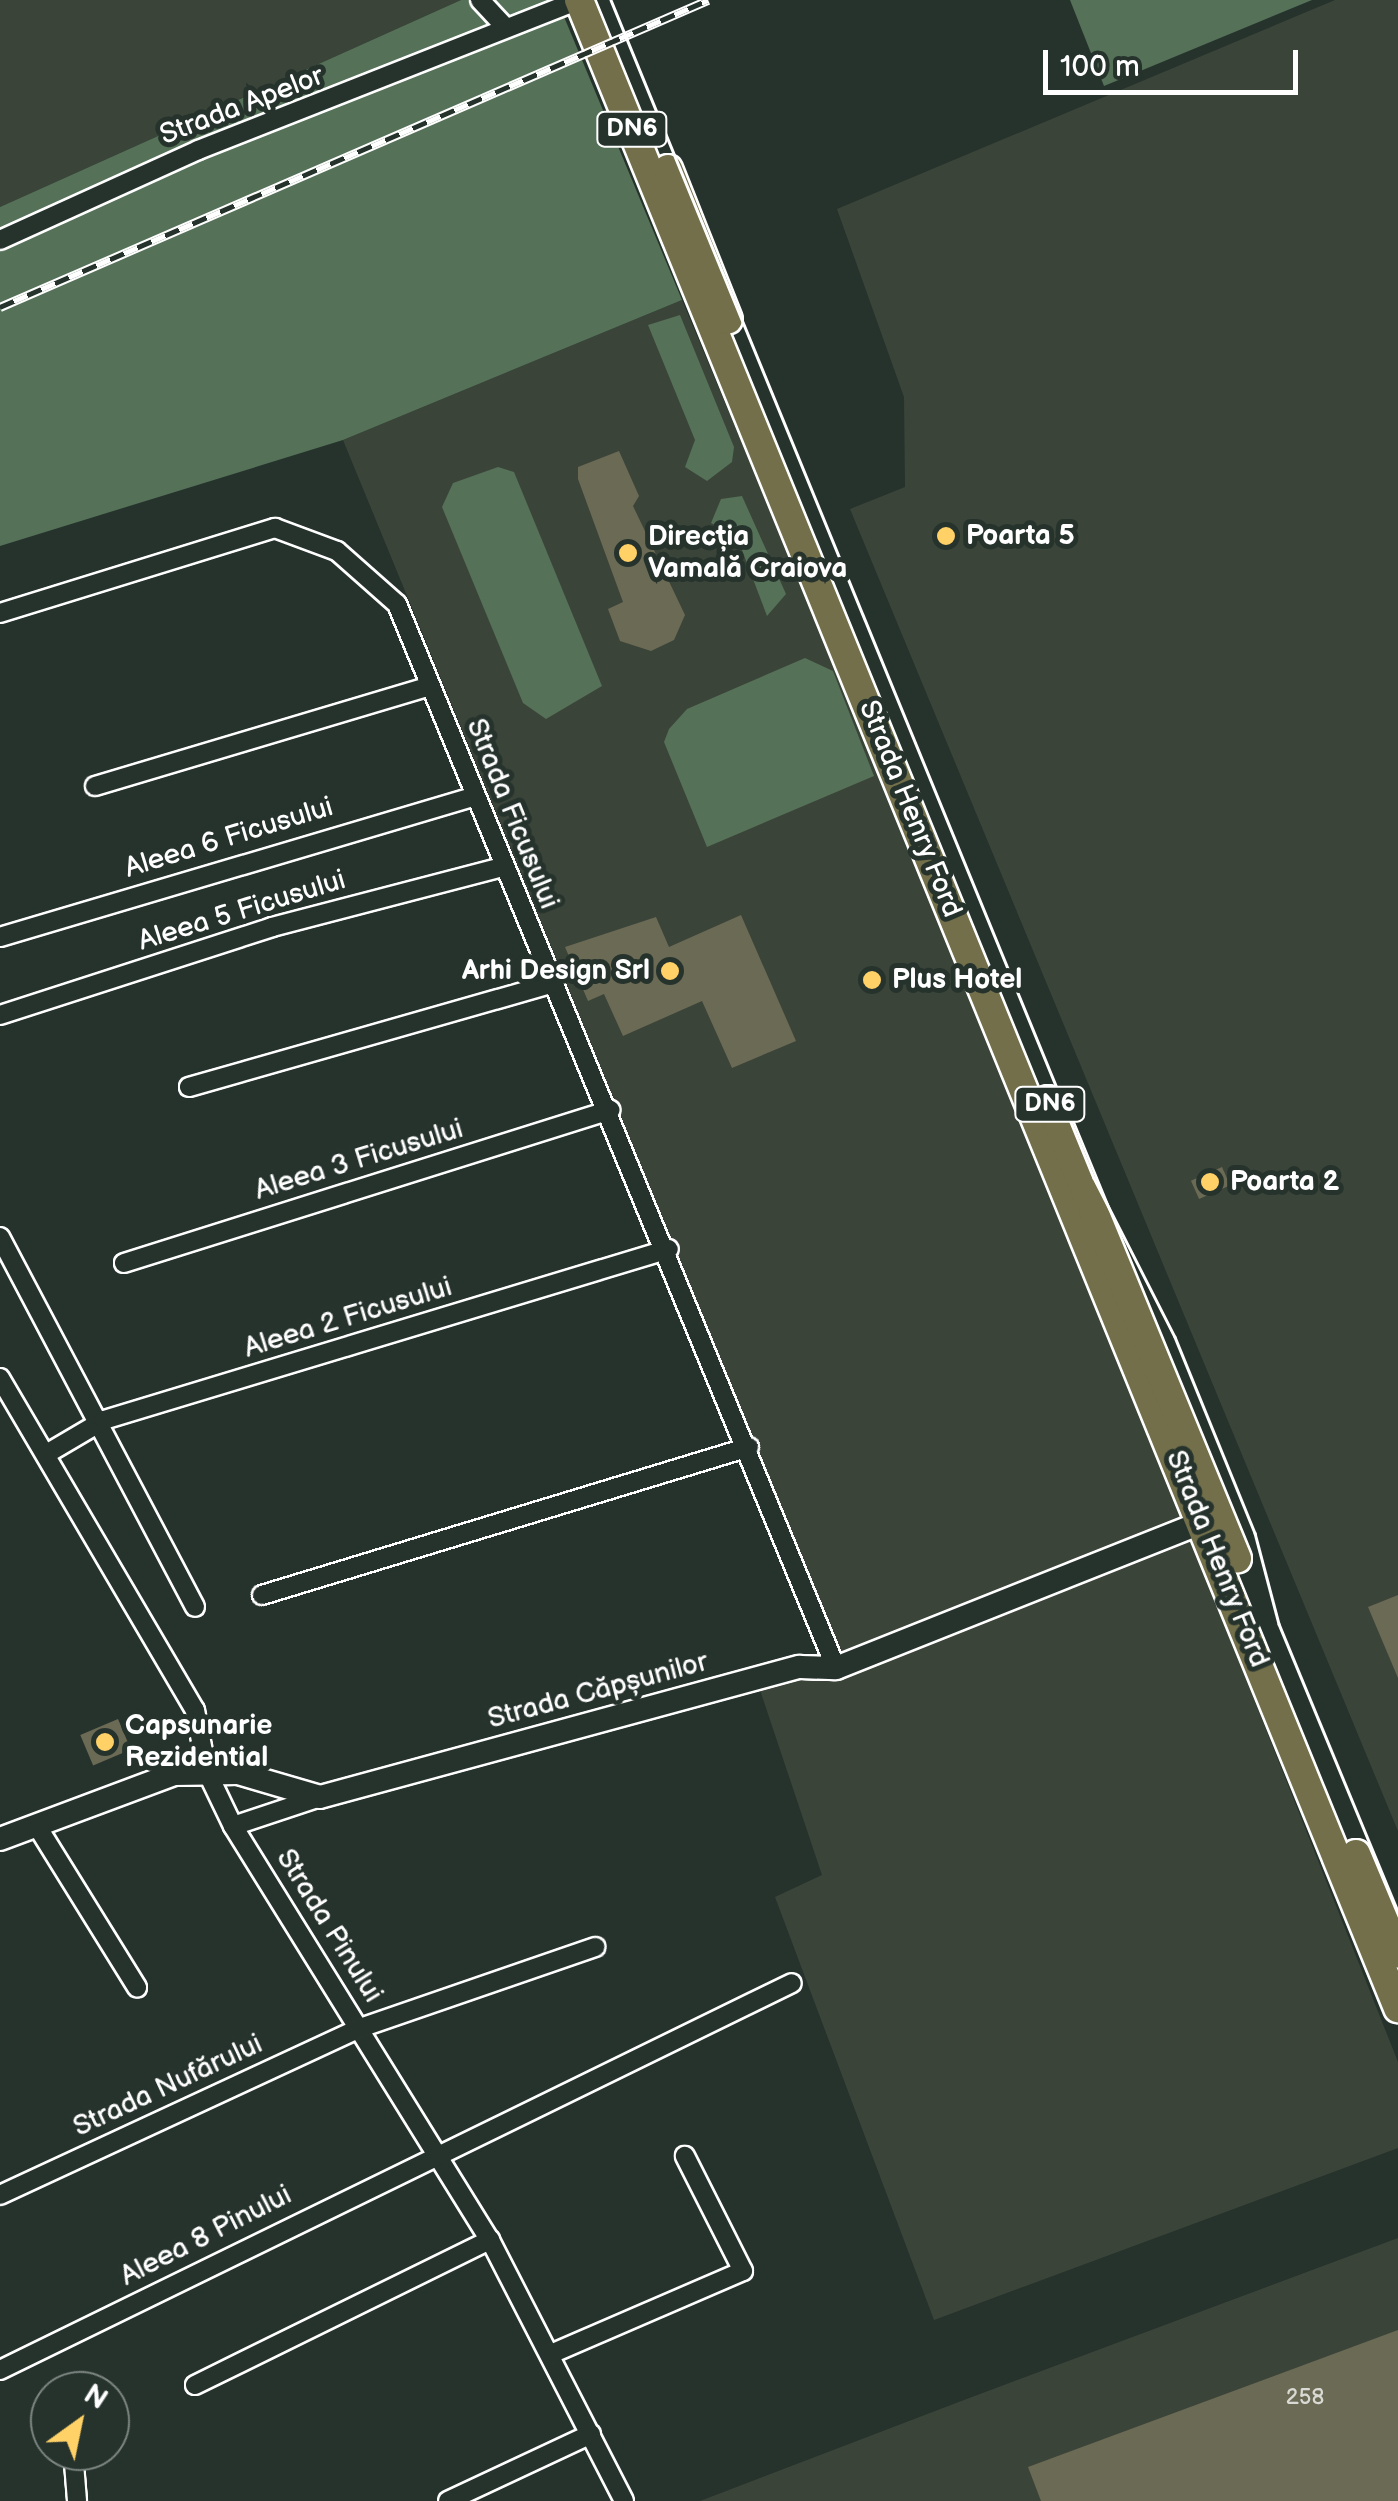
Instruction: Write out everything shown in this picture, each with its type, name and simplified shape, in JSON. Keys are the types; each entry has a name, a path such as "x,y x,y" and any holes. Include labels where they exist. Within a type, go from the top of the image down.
{"main road":[{"name":"Strada Henry Ford","path":"599,0 1398,1954"},
{"name":"Strada Henry Ford","path":"572,3 1398,2008"}],"street":[{"path":"480,0 504,26"},
{"name":"Strada Apelor","path":"0,240 504,26 572,3"},
{"name":"Strada Ficusului","path":"0,613 275,528 369,573 397,604 502,867 669,1249 836,1668"},
{"path":"96,786 430,686"},
{"name":"Aleea 6 Ficusului","path":"0,937 475,796"},
{"name":"Aleea 5 Ficusului","path":"0,1016 272,927 502,867"},
{"path":"189,1087 553,984"},
{"name":"Aleea 3 Ficusului","path":"124,1263 610,1110"},
{"path":"0,1237 104,1420 196,1607"},
{"name":"Aleea 2 Ficusului","path":"48,1453 104,1420 669,1249"},
{"name":"Strada Pinului","path":"1,1380 48,1453 195,1710 207,1772 233,1826 490,2240 624,2501"},
{"path":"262,1594 749,1447"},
{"name":"Strada Căpșunilor","path":"0,1839 174,1774 207,1772 320,1797 800,1668 836,1668 1201,1522"},
{"path":"233,1826 320,1797"},
{"path":"37,1826 136,1987"},
{"name":"Strada Nufărului","path":"0,2195 360,2028 595,1947"},
{"name":"Aleea 8 Pinului","path":"0,2370 437,2150 792,1983"},
{"path":"551,2354 744,2271 685,2156"},
{"path":"195,2384 490,2240"},
{"path":"448,2501 592,2434"},
{"path":"75,2471 77,2501"}],"shaded area":[{"path":"0,0 461,0 0,207"},
{"path":"1335,0 1398,0 1398,1831 850,509 905,487 904,397 837,209"},
{"path":"682,300 1010,1085 1398,2062 1398,2148 934,2320 775,1897 822,1875 759,1687 844,1659 343,440"},
{"path":"1398,2238 1398,2501 700,2501 964,2400"}],"green space":[{"path":"461,0 557,0 682,300 343,440 0,546 0,207"},
{"path":"1070,0 1312,0 1104,86"},
{"path":"680,315 734,447 732,462 707,481 685,467 695,440 648,325"},
{"path":"498,467 514,472 602,686 546,719 523,703 442,507 453,483"},
{"path":"742,496 786,594 767,616 737,537 711,523 721,499"},
{"path":"805,658 833,671 874,776 707,847 664,742 669,729 687,709"}],"building":[{"name":"Direcția Vamală Craiova","path":"619,451 639,496 633,506 685,615 674,640 651,651 620,641 608,609 623,602 578,479 578,467"},
{"name":"Arhi Design Srl","path":"741,915 796,1041 732,1068 702,1001 623,1036 604,994 588,1001 565,947 656,917 669,947"},
{"name":"Poarta 2","path":"1222,1167 1230,1185 1199,1199 1191,1181"},
{"path":"1398,1595 1398,1678 1368,1607"},
{"name":"Capsunarie Rezidential","path":"118,1719 131,1749 93,1765 80,1735"},
{"path":"1398,2330 1398,2501 1041,2501 1028,2467"}],"tram line":[{"path":"611,0 1094,1178 1175,1337 1255,1533 1279,1624 1398,1911"}],"railway":[{"path":"0,307 708,0"}],"place":[{"name":"Poarta 5","path":"946,536"},
{"name":"Direcția Vamală Craiova","path":"628,553"},
{"name":"Arhi Design Srl","path":"670,971"},
{"name":"Plus Hotel","path":"872,980"},
{"name":"Poarta 2","path":"1210,1182"},
{"name":"Capsunarie Rezidential","path":"105,1742"}]}
